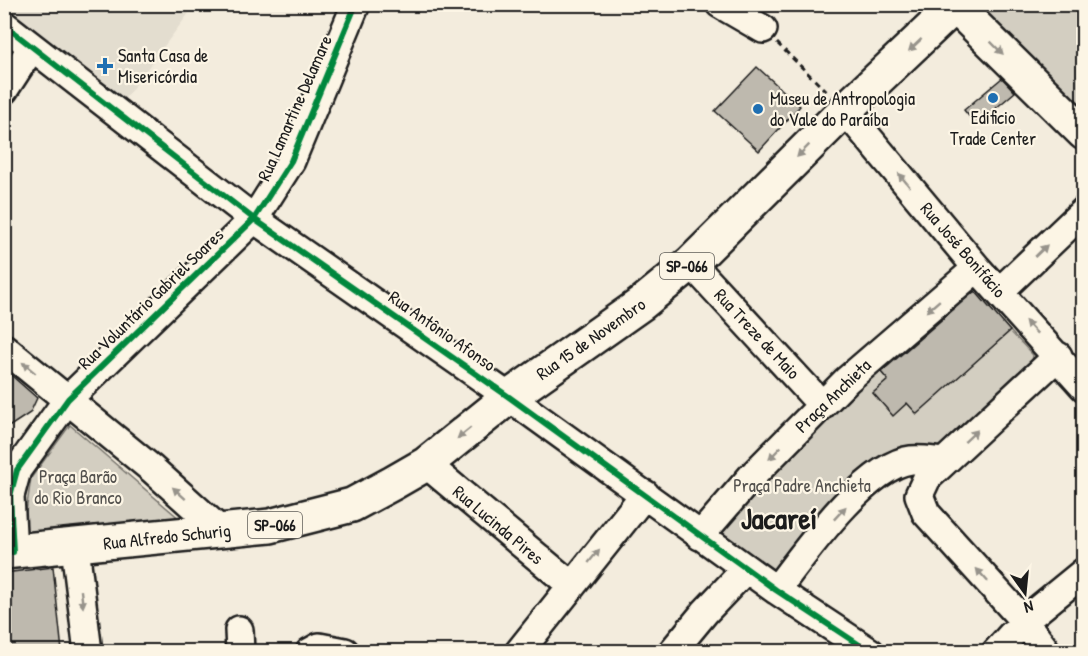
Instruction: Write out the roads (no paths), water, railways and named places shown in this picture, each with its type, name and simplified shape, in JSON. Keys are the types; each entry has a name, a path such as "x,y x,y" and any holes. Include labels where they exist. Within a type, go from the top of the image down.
{"main road":[{"name":"Rua 15 de Novembro","path":"510,397 642,304 691,263 955,5"},
{"path":"955,5 1083,133"},
{"name":"Rua Alfredo Schurig","path":"9,552 222,532 280,524 352,505 426,464 510,397"}],"street":[{"name":"Rua Lamartine Delamare","path":"254,219 291,161 356,4"},
{"path":"720,4 763,29"},
{"name":"Rua Antônio Afonso","path":"4,25 254,219 510,397 746,569 870,651"},
{"path":"4,90 32,47"},
{"name":"Rua José Bonifácio","path":"845,110 977,268 1058,356 1083,387"},
{"path":"999,292 1083,211"},
{"name":"Rua Voluntário Gabriel Soares","path":"68,399 254,219"},
{"name":"Rua Treze de Maio","path":"691,263 822,405"},
{"name":"Praça Anchieta","path":"700,536 751,477 822,405 977,268"},
{"path":"4,348 152,469 222,532"},
{"path":"1047,651 1024,621 926,513 919,495 927,478 1058,356"},
{"path":"9,552 10,496 18,470 68,399"},
{"path":"776,590 818,536 875,475 910,460 944,462"},
{"name":"Rua Lucinda Pires","path":"426,464 571,585"},
{"path":"519,651 645,494"},
{"path":"75,547 88,651"},
{"path":"672,651 746,569"},
{"path":"996,651 1024,621 1083,572"},
{"path":"310,651 320,647 345,651"}],"place":[{"name":"Santa Casa de Misericórdia","path":"105,66"},
{"name":"Edificio Trade Center","path":"993,98"},
{"name":"Museu de Antropologia do Vale do Paraíba","path":"758,109"}],"district":[{"name":"Jacareí","path":"779,519"}],"park label":[{"name":"Praça Padre Anchieta","path":"802,486"},
{"name":"Praça Barão do Rio Branco","path":"78,487"}]}
